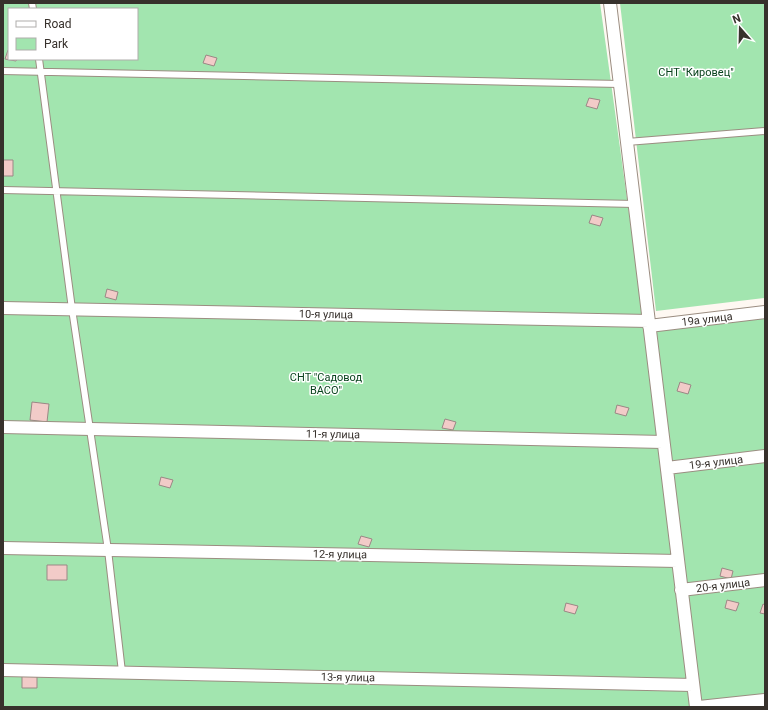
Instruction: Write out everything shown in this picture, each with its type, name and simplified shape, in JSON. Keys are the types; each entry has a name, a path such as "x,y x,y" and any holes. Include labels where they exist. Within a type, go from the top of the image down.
{"street":[{"path":"610,3 696,707"},
{"name":"10-я улица","path":"3,308 649,323"},
{"name":"19а улица","path":"649,323 765,312"},
{"name":"11-я улица","path":"3,427 664,442"},
{"name":"19-я улица","path":"666,468 765,456"},
{"name":"12-я улица","path":"3,548 678,561"},
{"name":"20-я улица","path":"681,590 765,580"},
{"name":"13-я улица","path":"3,670 693,685"},
{"path":"699,707 765,700"}],"lane":[{"path":"39,60 72,309 108,550 122,672"},
{"path":"3,71 620,84"},
{"path":"627,142 765,131"},
{"path":"3,190 634,204"}],"green space":[{"name":"СНТ \"Садовод ВАСО\"","path":"3,3 600,3 645,329 765,315 765,707 3,707"},
{"name":"СНТ \"Кировец\"","path":"620,3 765,3 765,298 656,311"}],"building":[{"path":"8,50 8,60 5,59"},
{"path":"206,55 217,58 214,66 203,63"},
{"path":"589,98 600,100 597,109 586,106"},
{"path":"3,160 13,160 13,176 3,176"},
{"path":"592,215 603,218 600,226 589,223"},
{"path":"107,289 118,292 116,300 105,297"},
{"path":"680,382 691,385 688,394 677,391"},
{"path":"32,402 49,404 47,422 30,420"},
{"path":"617,405 629,408 626,416 615,413"},
{"path":"445,419 456,422 453,430 442,428"},
{"path":"161,477 173,480 170,488 159,485"},
{"path":"361,536 372,539 369,547 358,544"},
{"path":"47,565 67,565 67,580 47,580"},
{"path":"722,568 733,571 731,579 720,576"},
{"path":"727,600 739,603 736,611 725,608"},
{"path":"566,603 578,606 575,614 564,611"},
{"path":"763,604 765,605 765,614 760,613"},
{"path":"22,673 37,674 37,688 22,688"}]}
